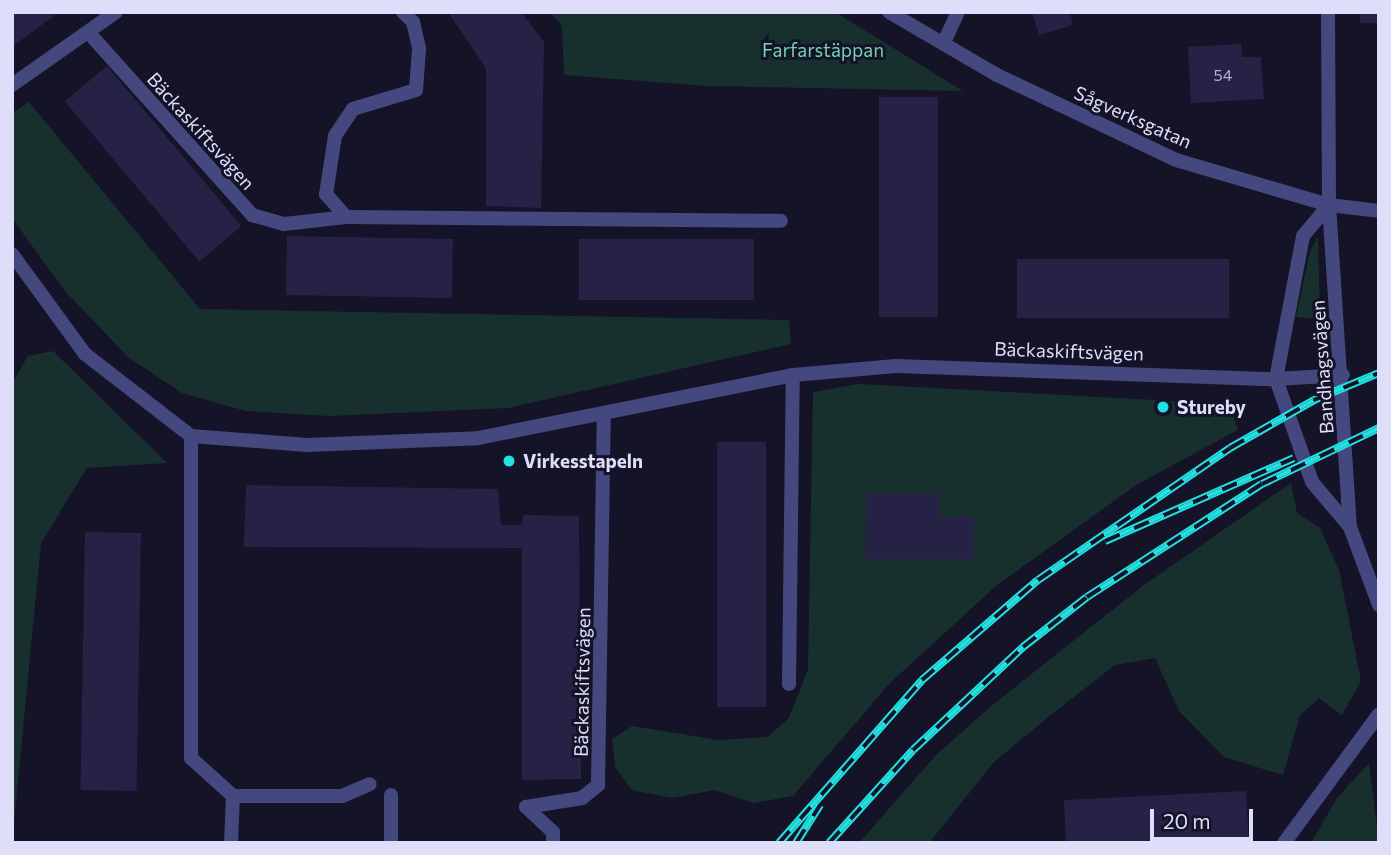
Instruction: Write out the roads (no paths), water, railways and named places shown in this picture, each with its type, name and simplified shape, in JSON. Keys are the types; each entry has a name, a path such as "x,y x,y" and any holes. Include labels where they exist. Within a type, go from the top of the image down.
{"street":[{"path":"12,85 116,12"},
{"path":"346,217 326,194 335,136 353,109 416,90 419,49 413,22 403,12"},
{"name":"Sågverksgatan","path":"889,12 997,75 1175,160 1329,205 1379,211"},
{"path":"944,43 958,12"},
{"name":"Bandhagsvägen","path":"1328,12 1329,205 1343,375 1350,527 1379,605"},
{"name":"Bäckaskiftsvägen","path":"88,32 252,215 284,224 346,217 780,221"},
{"name":"Bandhagsvägen","path":"1329,205 1303,236 1276,379 1312,482 1350,527"},
{"path":"12,254 85,354 191,436 191,758 233,796 342,796 370,784"},
{"name":"Bäckaskiftsvägen","path":"191,436 307,445 478,438 793,375 896,366 1276,379 1343,375"},
{"path":"789,684 793,375"},
{"name":"Bäckaskiftsvägen","path":"553,843 553,832 526,807 582,798 598,785 604,414"},
{"path":"1284,843 1379,714"},
{"path":"391,795 391,843"},
{"path":"231,843 233,796"}],"railway":[{"path":"779,843 922,680 1038,580 1230,448 1314,400 1379,373"},
{"path":"829,843 913,750 1023,647 1087,597 1262,484 1379,428"},
{"path":"1105,541 1294,458"},
{"path":"796,843 820,805"}],"place":[{"name":"Stureby","path":"1163,407"},
{"name":"Virkesstapeln","path":"509,461"}],"park label":[{"name":"Farfarstäppan","path":"823,50"}]}
